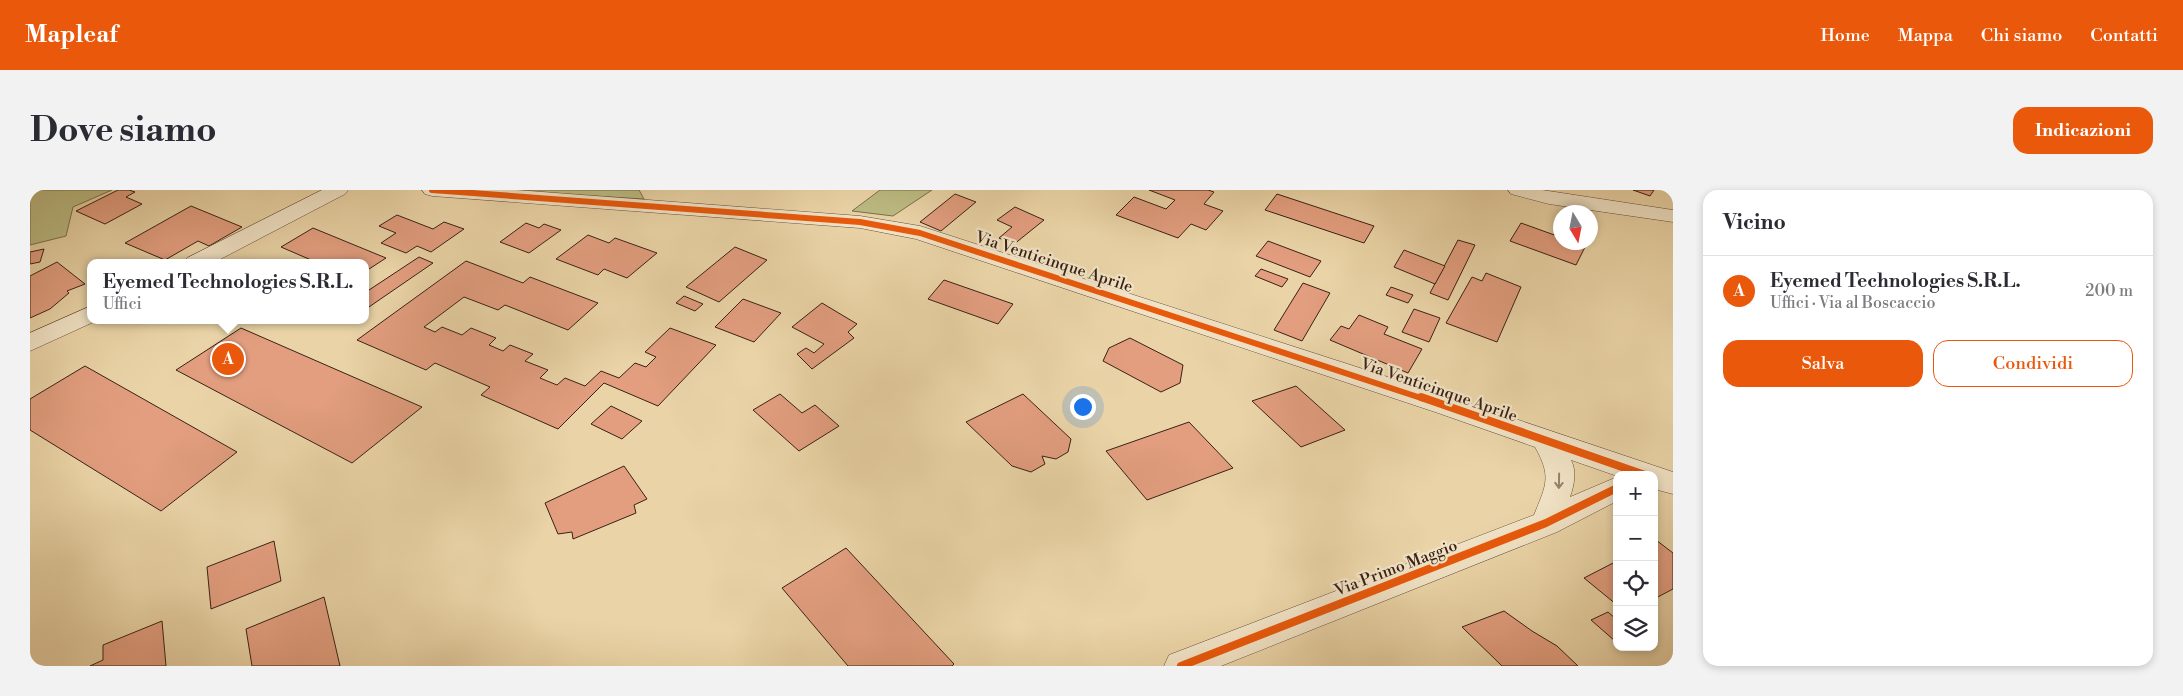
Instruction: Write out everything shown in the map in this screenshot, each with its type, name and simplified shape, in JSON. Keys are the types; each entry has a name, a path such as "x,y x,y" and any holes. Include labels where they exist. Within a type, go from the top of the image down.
{"street":[{"path":"203,259 338,190"},
{"name":"Via Venticinque Aprile","path":"432,190 860,222 920,233 1400,391 1633,471"},
{"path":"1518,190 1549,198 1673,216"},
{"path":"30,344 87,316"},
{"path":"1545,440 1559,464 1560,486 1546,523"},
{"path":"1658,479 1673,483"},
{"name":"Via Primo Maggio","path":"1181,666 1546,523 1613,490"}],"shaded area":[{"path":"30,190 112,190 73,207 66,236 30,245"},
{"path":"490,190 639,190 644,199"},
{"path":"880,190 932,190 893,216 852,211"}],"building":[{"path":"118,190 135,192 126,197 142,204 105,224 76,211"},
{"path":"1149,190 1208,190 1214,192 1204,204 1223,211 1206,230 1191,224 1178,238 1116,215 1134,197 1166,209 1175,200"},
{"path":"1633,190 1654,190 1650,196"},
{"path":"955,194 976,202 941,231 920,222"},
{"path":"1277,194 1374,226 1364,243 1265,210"},
{"path":"191,206 242,227 209,246 198,241 167,259 125,243"},
{"path":"1015,207 1044,220 1013,245 999,238 1012,227 997,220"},
{"path":"397,215 433,229 444,222 464,229 431,252 417,246 406,253 381,243 396,233 379,226"},
{"path":"526,223 539,228 544,224 561,230 529,253 500,242"},
{"path":"1521,223 1553,234 1553,250 1584,250 1576,265 1510,241"},
{"path":"313,228 386,258 369,269 369,259 309,259 281,247"},
{"path":"588,235 609,243 615,238 657,253 627,278 604,269 598,275 556,259"},
{"path":"1458,240 1475,245 1448,300 1430,293"},
{"path":"1268,241 1321,261 1310,277 1256,256"},
{"path":"735,247 767,260 719,302 686,287"},
{"path":"44,249 40,262 30,264 30,252"},
{"path":"1404,250 1445,266 1435,284 1394,267"},
{"path":"419,257 433,263 369,307 369,290"},
{"path":"466,261 523,283 530,277 598,303 568,330 505,305 498,310 464,297 424,327 435,332 442,327 462,335 471,328 496,338 489,345 503,351 510,345 533,354 525,361 548,370 540,378 557,385 565,378 585,386 601,371 619,378 635,363 646,367 656,357 645,352 670,328 716,345 658,406 604,383 558,429 481,395 490,387 435,363 426,370 357,340"},
{"path":"57,262 85,284 67,291 69,293 50,309 30,318 30,276"},
{"path":"1261,269 1288,279 1282,287 1255,276"},
{"path":"1486,273 1521,287 1497,342 1446,323 1472,277 1482,281"},
{"path":"944,280 1013,304 998,324 928,299"},
{"path":"1303,283 1330,293 1302,341 1274,330"},
{"path":"1391,287 1413,295 1408,303 1386,295"},
{"path":"684,296 703,304 695,311 676,303"},
{"path":"743,299 781,313 754,342 715,327"},
{"path":"822,303 857,324 848,332 854,338 812,369 797,354 806,348 814,353 824,344 792,327"},
{"path":"1414,309 1440,318 1429,342 1402,332"},
{"path":"1359,315 1388,327 1384,334 1422,349 1408,373 1330,340 1341,326 1349,329"},
{"path":"241,328 422,407 352,463 176,370"},
{"path":"1130,338 1183,365 1180,383 1161,392 1103,361 1109,348"},
{"path":"85,366 237,452 161,511 30,430 30,399"},
{"path":"1296,386 1345,430 1301,447 1252,401"},
{"path":"780,394 802,413 815,405 839,426 799,451 753,410"},
{"path":"1023,394 1071,439 1068,452 1056,459 1042,456 1045,464 1031,472 1012,466 966,422"},
{"path":"611,406 642,421 622,439 591,424"},
{"path":"1189,422 1233,468 1147,500 1106,451"},
{"path":"624,466 647,499 634,505 636,513 573,539 572,532 558,534 545,503"},
{"path":"274,541 281,581 211,609 207,567"},
{"path":"1658,542 1673,553 1673,589 1658,597"},
{"path":"846,548 954,664 952,666 848,666 782,588"},
{"path":"1613,563 1613,602 1584,578"},
{"path":"324,597 340,666 252,666 246,629"},
{"path":"1504,611 1557,646 1578,666 1502,666 1462,627"},
{"path":"1608,612 1613,616 1613,639 1591,620"},
{"path":"162,621 166,666 90,666 103,660 103,645"}],"cycle path":[{"path":"432,190 860,222 920,233 1447,406 1634,471"},
{"path":"1181,666 1546,523 1613,490"}],"place":[{"name":"Eyemed Technologies S.R.L.","path":"228,359"}]}
